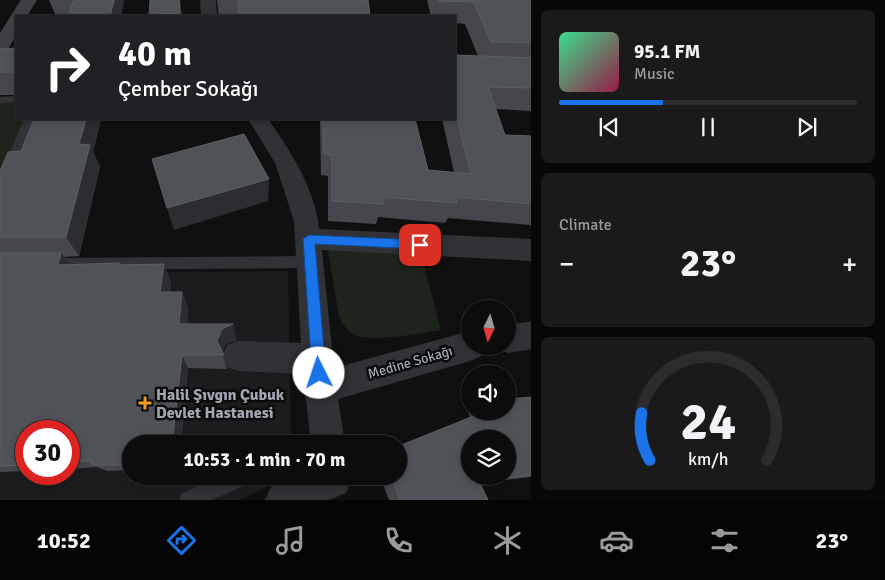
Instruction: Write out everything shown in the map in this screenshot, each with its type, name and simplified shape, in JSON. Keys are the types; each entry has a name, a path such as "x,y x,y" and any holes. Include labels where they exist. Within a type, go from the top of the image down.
{"main road":[{"path":"21,15 30,0"},
{"path":"0,48 15,24"}],"street":[{"path":"208,0 209,15"},
{"path":"259,120 286,162 301,201 310,250 319,373 326,435"},
{"path":"310,250 531,250"},
{"path":"516,337 531,335"},
{"name":"Medine Sokağı","path":"238,356 319,373 461,348"},
{"path":"284,500 303,485"}],"lane":[{"path":"0,100 15,99"},
{"path":"0,191 30,120"},
{"path":"40,264 310,250"},
{"path":"189,500 223,485"}],"shaded area":[{"path":"15,96 15,120 50,120 0,220 0,97"},
{"path":"328,250 421,254 441,330 384,338 362,337 352,333 339,317"},
{"name":"Halil Şıvgın Çubuk Devlet Hastanesi","path":"288,271 291,435 122,435 122,485 273,485 239,500 0,500 0,274"}],"building":[{"path":"74,0 114,0 110,15 68,15"},
{"path":"150,0 179,0 180,13 149,15"},
{"path":"238,0 368,0 370,15 239,15"},
{"path":"531,0 531,43 491,42 474,2 439,1"},
{"path":"15,48 15,72 0,72 0,49"},
{"path":"456,55 531,58 531,88 488,87 505,135 531,136 531,204 455,197 457,203 382,197 383,204 332,201 332,155 324,154 323,120 415,120 428,170 471,174 456,115"},
{"path":"34,120 86,120 79,144 90,145 66,237 0,237 0,171 8,152 21,151"},
{"path":"244,134 269,179 167,208 152,159"},
{"path":"0,253 61,253 58,265 164,264 160,292 182,292 179,324 233,324 222,329 217,341 224,355 182,355 173,435 122,435 122,465 91,465 92,461 80,462 80,420 15,420 15,465 0,466"},
{"path":"531,397 531,475 516,477 516,430 461,430 461,485 481,485 488,500 400,500 394,485 407,485 407,443 464,420 516,420 516,398"}],"place":[{"name":"Halil Şıvgın Çubuk Devlet Hastanesi","path":"145,403"}],"route":[{"path":"319,373 309,239 420,245"}]}
